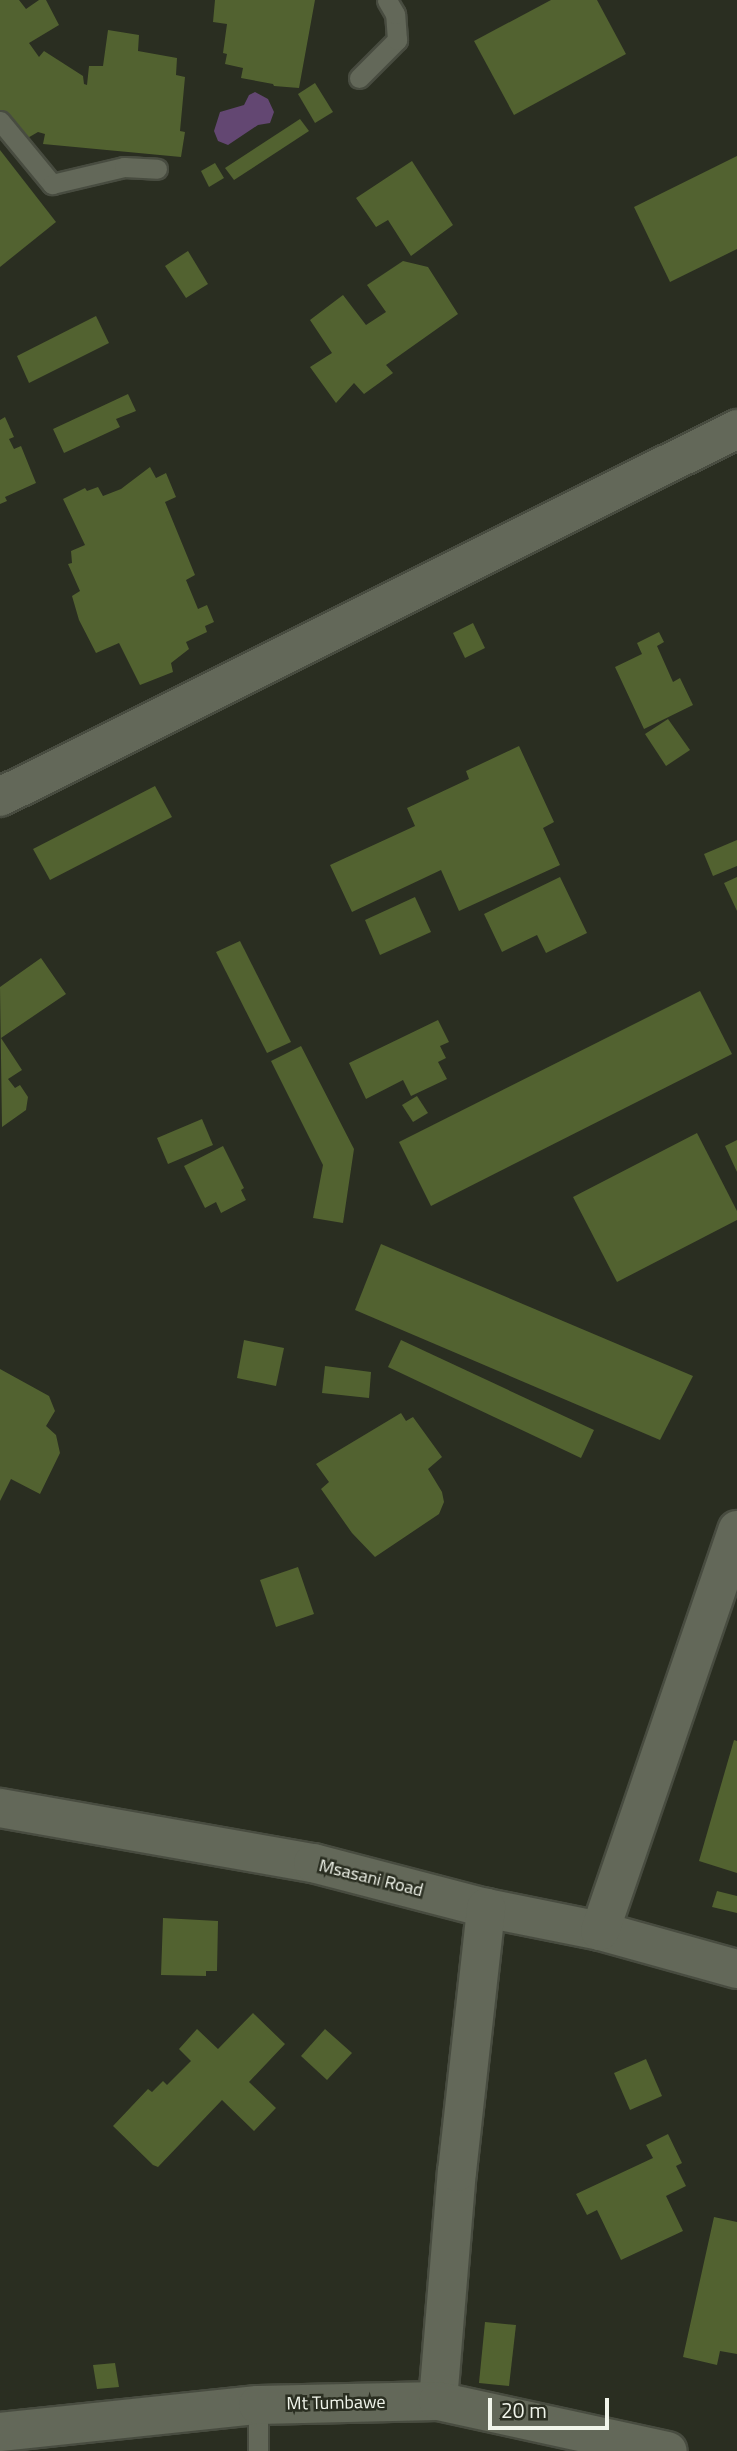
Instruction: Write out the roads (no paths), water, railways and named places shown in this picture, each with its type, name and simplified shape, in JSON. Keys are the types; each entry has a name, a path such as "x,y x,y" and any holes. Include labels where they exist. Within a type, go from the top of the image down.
{"street":[{"path":"0,797 737,429"},
{"path":"600,1931 737,1530"},
{"name":"Msasani Road","path":"0,1808 313,1863 486,1908 600,1931 737,1969"},
{"path":"438,2401 457,2172 486,1908"},
{"name":"Mt Tumbawe","path":"0,2432 258,2405 438,2401 668,2451"}],"lane":[{"path":"359,78 397,40 395,14 387,0"},
{"path":"0,121 52,184 124,167 157,169"},
{"path":"258,2405 258,2451"}]}
